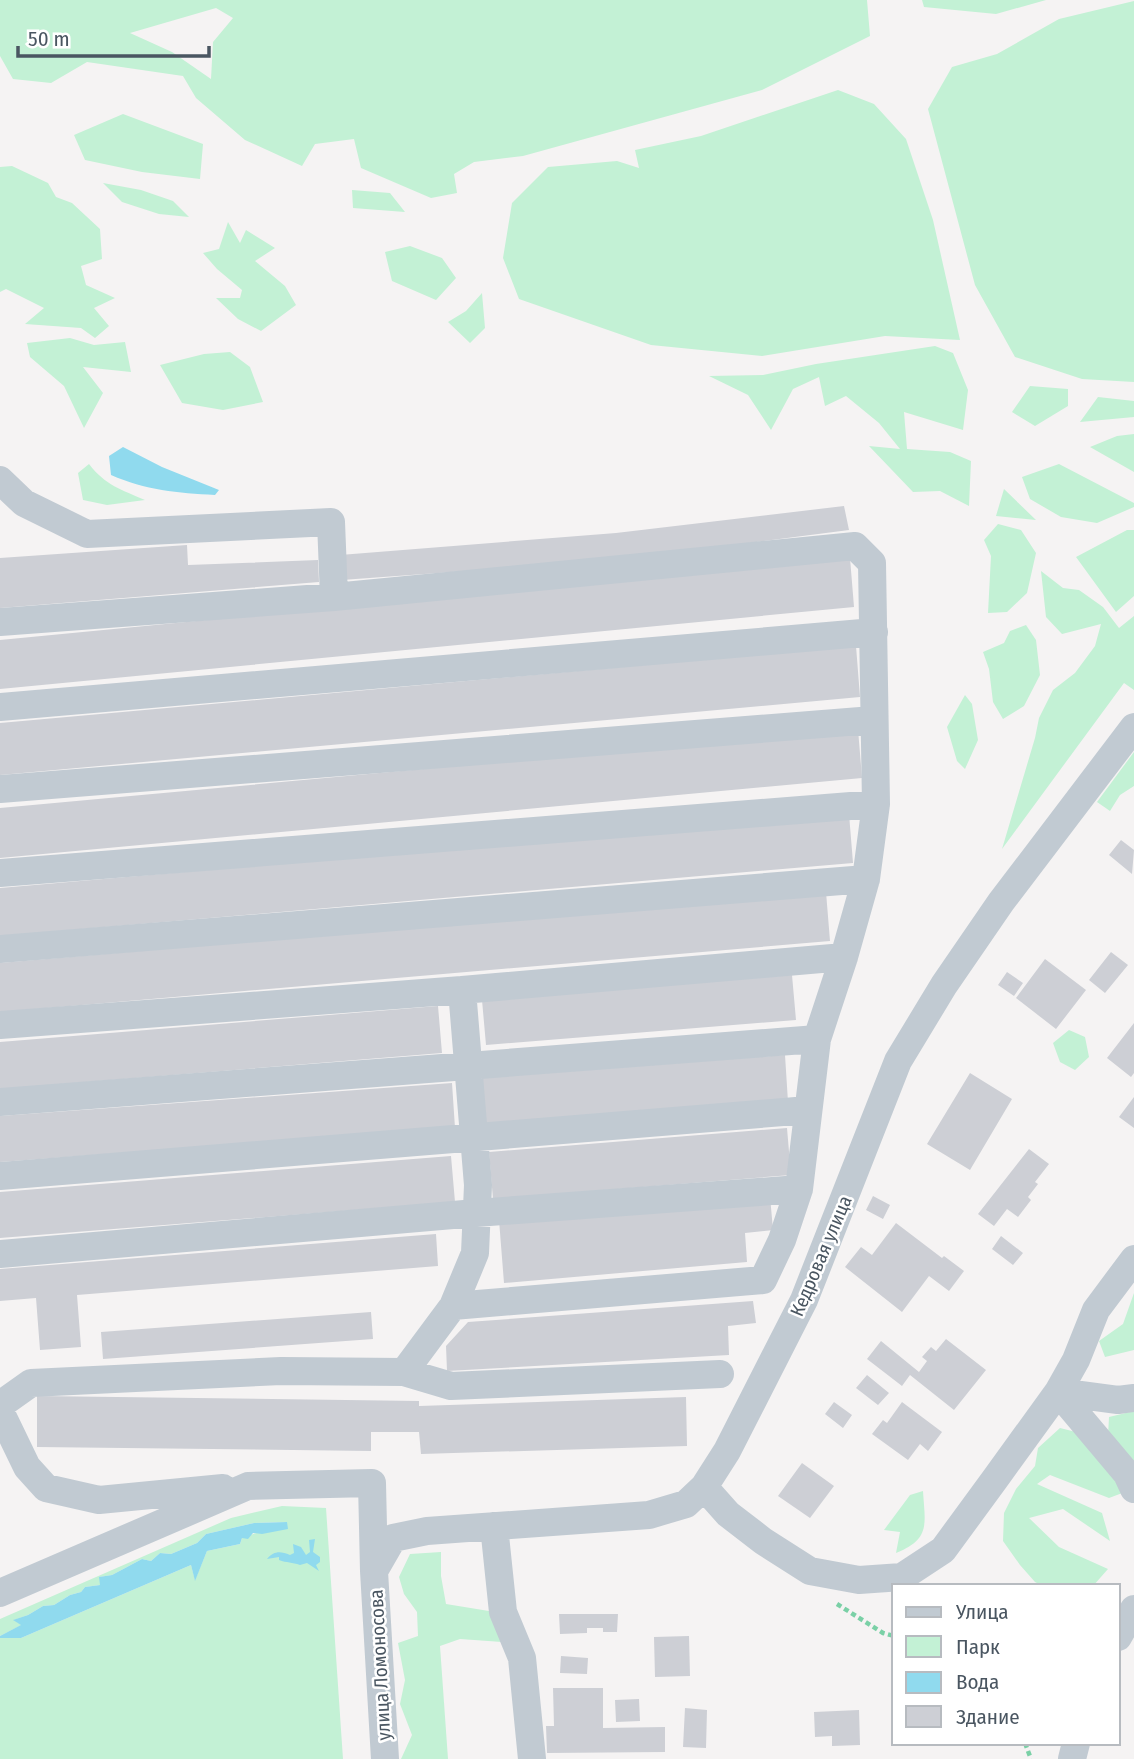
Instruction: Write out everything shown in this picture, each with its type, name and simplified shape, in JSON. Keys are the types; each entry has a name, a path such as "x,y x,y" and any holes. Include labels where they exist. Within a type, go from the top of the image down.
{"street":[{"path":"0,480 24,503 87,534 331,522 334,597"},
{"path":"0,622 334,597 855,546 872,564 876,804 866,879 817,1039 799,1189 782,1240 763,1280 453,1306"},
{"path":"0,707 874,632"},
{"path":"0,789 873,720"},
{"name":"Кедровая улица","path":"374,1571 393,1538 427,1531 649,1515 686,1504 704,1487 733,1439 804,1300 898,1061 944,985 1001,902 1134,727"},
{"path":"0,873 876,804"},
{"path":"0,949 866,879"},
{"path":"0,1026 844,957"},
{"path":"404,1372 453,1306 475,1253 478,1185 462,990"},
{"path":"0,1102 817,1039"},
{"path":"0,1176 808,1110"},
{"path":"0,1254 476,1213 799,1189"},
{"path":"704,1487 728,1514 763,1541 810,1571 859,1580 902,1577 943,1550 1058,1392 1076,1360 1096,1310 1134,1259"},
{"path":"0,1405 30,1383 281,1371 404,1372 452,1386 720,1374"},
{"path":"1058,1392 1118,1400 1134,1398"},
{"path":"1058,1392 1128,1474 1134,1489"},
{"path":"0,1411 27,1467 46,1488 99,1500 248,1486"},
{"name":"улица Ломоносова","path":"248,1486 372,1483 374,1571 385,1759"},
{"path":"0,1593 248,1486"},
{"path":"494,1526 503,1612 522,1658 532,1759"},
{"path":"1120,1634 1134,1609"}],"path":[{"path":"836,1603 883,1633 892,1635"}],"green space":[{"path":"0,0 867,0 870,36 762,90 523,156 474,162 454,174 457,193 431,198 361,168 354,139 315,144 302,166 245,140 196,98 183,76 87,62 51,83 13,79 0,56","holes":["216,8 233,18 213,42 211,79 172,52 130,33"]},
{"path":"922,0 1046,0 996,14 924,7"},
{"path":"1134,1 1134,382 1082,379 1015,357 975,285 928,109 952,67 997,54 1059,19"},
{"path":"838,90 874,104 906,139 933,220 960,340 885,336 762,356 651,345 519,299 503,258 512,203 548,167 617,161 639,168 635,150 701,136"},
{"path":"123,114 203,144 200,179 142,172 85,160 74,135"},
{"path":"12,166 48,183 56,197 72,203 100,229 102,259 81,266 86,285 115,298 94,308 109,326 95,338 81,328 25,324 44,308 6,289 0,292 0,167"},
{"path":"103,183 141,190 173,201 189,217 159,214 122,202"},
{"path":"352,190 390,193 405,212 353,208"},
{"path":"228,222 240,243 246,230 275,248 255,261 285,286 296,305 261,331 238,319 216,298 240,298 242,290 203,253 219,249"},
{"path":"410,246 442,258 456,278 436,300 392,281 385,252"},
{"path":"482,293 485,328 470,343 448,322 466,311"},
{"path":"70,338 94,345 125,342 131,372 83,367 103,393 84,428 64,386 30,357 27,343"},
{"path":"935,346 953,353 968,390 963,430 904,412 907,449 950,452 971,461 969,506 940,491 913,492 869,446 900,449 879,423 846,396 825,406 819,377 793,389 771,430 748,395 709,376 763,375"},
{"path":"230,352 250,367 263,402 223,410 182,403 160,365 204,354"},
{"path":"1030,386 1068,389 1068,406 1035,426 1012,412"},
{"path":"1098,397 1134,401 1134,417 1080,422"},
{"path":"1134,434 1134,472 1090,447 1117,436"},
{"path":"89,464 108,482 145,500 107,505 83,500 78,473"},
{"path":"1059,464 1134,503 1134,507 1097,523 1061,517 1030,499 1022,477"},
{"path":"1004,489 1036,520 996,516"},
{"path":"998,524 1021,530 1036,553 1027,593 1007,612 988,613 991,556 984,540"},
{"path":"1127,530 1134,530 1134,596 1116,612 1076,557"},
{"path":"1041,571 1063,588 1079,590 1103,607 1119,628 1134,616 1134,690 1124,683 1002,849 1039,718 1053,690 1075,673 1095,646 1101,624 1062,634 1046,617"},
{"path":"1026,625 1036,640 1040,675 1024,706 1003,719 993,702 989,669 983,652 1004,643 1010,631"},
{"path":"965,695 972,704 978,740 965,769 957,761 947,727"},
{"path":"1134,752 1134,786 1120,795 1110,811 1097,802"},
{"path":"1069,1030 1085,1037 1089,1057 1075,1070 1060,1062 1053,1043"},
{"path":"1134,1293 1134,1350 1105,1357 1099,1341 1123,1324"},
{"path":"1134,1411 1134,1472 1108,1436 1109,1417"},
{"path":"1060,1428 1084,1434 1125,1492 1109,1498 1050,1475 1037,1484 1102,1513 1110,1541 1063,1509 1029,1518 1059,1547 1108,1569 1095,1584 1039,1584 1020,1565 1003,1541 1004,1513 1016,1489 1035,1466 1038,1448"},
{"path":"923,1491 925,1521 920,1536 907,1548 896,1553 900,1532 884,1530 910,1495"},
{"path":"282,1506 326,1508 343,1759 0,1759 0,1638 21,1638 191,1565 195,1580 207,1551 240,1544 242,1538 287,1522 254,1523 206,1534 197,1543 171,1554 160,1553 151,1561 142,1559 112,1575 100,1577 100,1585 85,1587 81,1592 54,1605 43,1606 14,1620 22,1625 0,1636 0,1619 231,1518"},
{"path":"441,1552 441,1576 446,1604 495,1612 502,1642 460,1639 440,1646 448,1759 401,1759 412,1735 400,1704 405,1680 398,1643 418,1636 417,1612 404,1594 399,1577 410,1554"}],"water":[{"path":"123,447 162,467 219,490 215,495 175,492 136,484 111,475 109,456"},
{"path":"287,1522 288,1529 253,1533 248,1539 242,1538 240,1544 207,1551 195,1581 191,1565 21,1638 0,1638 21,1625 13,1620 43,1606 54,1605 81,1592 85,1587 100,1585 99,1577 112,1575 142,1559 151,1561 160,1553 171,1554 197,1543 206,1534 254,1523"},
{"path":"315,1539 313,1552 320,1557 320,1562 316,1565 319,1571 307,1563 300,1565 279,1560 279,1557 267,1559 272,1554 294,1553 293,1544 301,1547 306,1555 310,1552 309,1540"}],"building":[{"path":"844,506 849,530 619,560 342,580 340,555 616,533"},
{"path":"187,545 188,565 318,560 319,582 0,608 0,558"},
{"path":"850,558 854,607 0,689 0,640"},
{"path":"856,646 860,697 0,775 0,723"},
{"path":"858,729 862,778 0,858 0,808"},
{"path":"849,814 853,863 0,936 0,888"},
{"path":"1121,840 1134,850 1132,874 1109,855"},
{"path":"826,892 830,941 0,1012 0,963"},
{"path":"1111,952 1128,965 1105,993 1089,980"},
{"path":"1045,959 1086,990 1056,1029 1016,998"},
{"path":"1007,972 1023,983 1014,996 998,985"},
{"path":"792,975 796,1020 486,1045 482,1000"},
{"path":"438,1006 442,1053 0,1089 0,1042"},
{"path":"1134,1023 1134,1073 1131,1077 1107,1058"},
{"path":"785,1055 788,1102 485,1125 482,1078"},
{"path":"970,1073 1012,1099 970,1170 927,1144"},
{"path":"452,1083 455,1128 0,1162 0,1116"},
{"path":"1134,1097 1134,1128 1119,1117"},
{"path":"787,1128 791,1175 493,1199 489,1152"},
{"path":"1029,1149 1049,1164 1035,1182 1038,1184 1028,1197 1031,1200 1018,1217 1007,1209 994,1226 978,1214"},
{"path":"451,1156 455,1202 0,1238 0,1192"},
{"path":"770,1196 773,1230 745,1233 747,1262 504,1283 499,1220"},
{"path":"873,1196 890,1205 883,1219 866,1210"},
{"path":"896,1223 964,1271 949,1291 929,1276 902,1312 845,1267 861,1247 872,1255"},
{"path":"436,1234 438,1266 77,1295 81,1347 40,1350 36,1298 0,1301 0,1269"},
{"path":"1001,1236 1023,1253 1013,1265 992,1249"},
{"path":"753,1301 756,1323 728,1326 729,1355 447,1371 446,1346 468,1322"},
{"path":"371,1312 373,1339 103,1359 101,1332"},
{"path":"946,1339 986,1370 954,1410 910,1375 902,1386 867,1359 881,1341 919,1372 927,1361 922,1357 931,1347 936,1351"},
{"path":"867,1375 889,1393 878,1405 856,1388"},
{"path":"37,1396 419,1401 419,1406 686,1397 687,1446 421,1454 419,1432 371,1432 371,1451 37,1447"},
{"path":"834,1402 852,1415 843,1428 825,1414"},
{"path":"902,1402 942,1432 928,1451 920,1444 908,1460 872,1434 883,1420 887,1423"},
{"path":"802,1463 834,1486 810,1518 778,1496"},
{"path":"559,1614 618,1614 617,1632 603,1632 603,1628 587,1628 587,1633 560,1634"},
{"path":"689,1636 690,1676 655,1677 654,1637"},
{"path":"561,1656 588,1658 587,1674 560,1673"},
{"path":"553,1688 603,1688 603,1728 665,1727 665,1752 547,1753 546,1726 554,1726"},
{"path":"639,1699 640,1721 616,1722 615,1700"},
{"path":"685,1708 707,1710 706,1748 683,1747"},
{"path":"859,1710 860,1745 832,1746 832,1736 815,1737 814,1712"}]}
